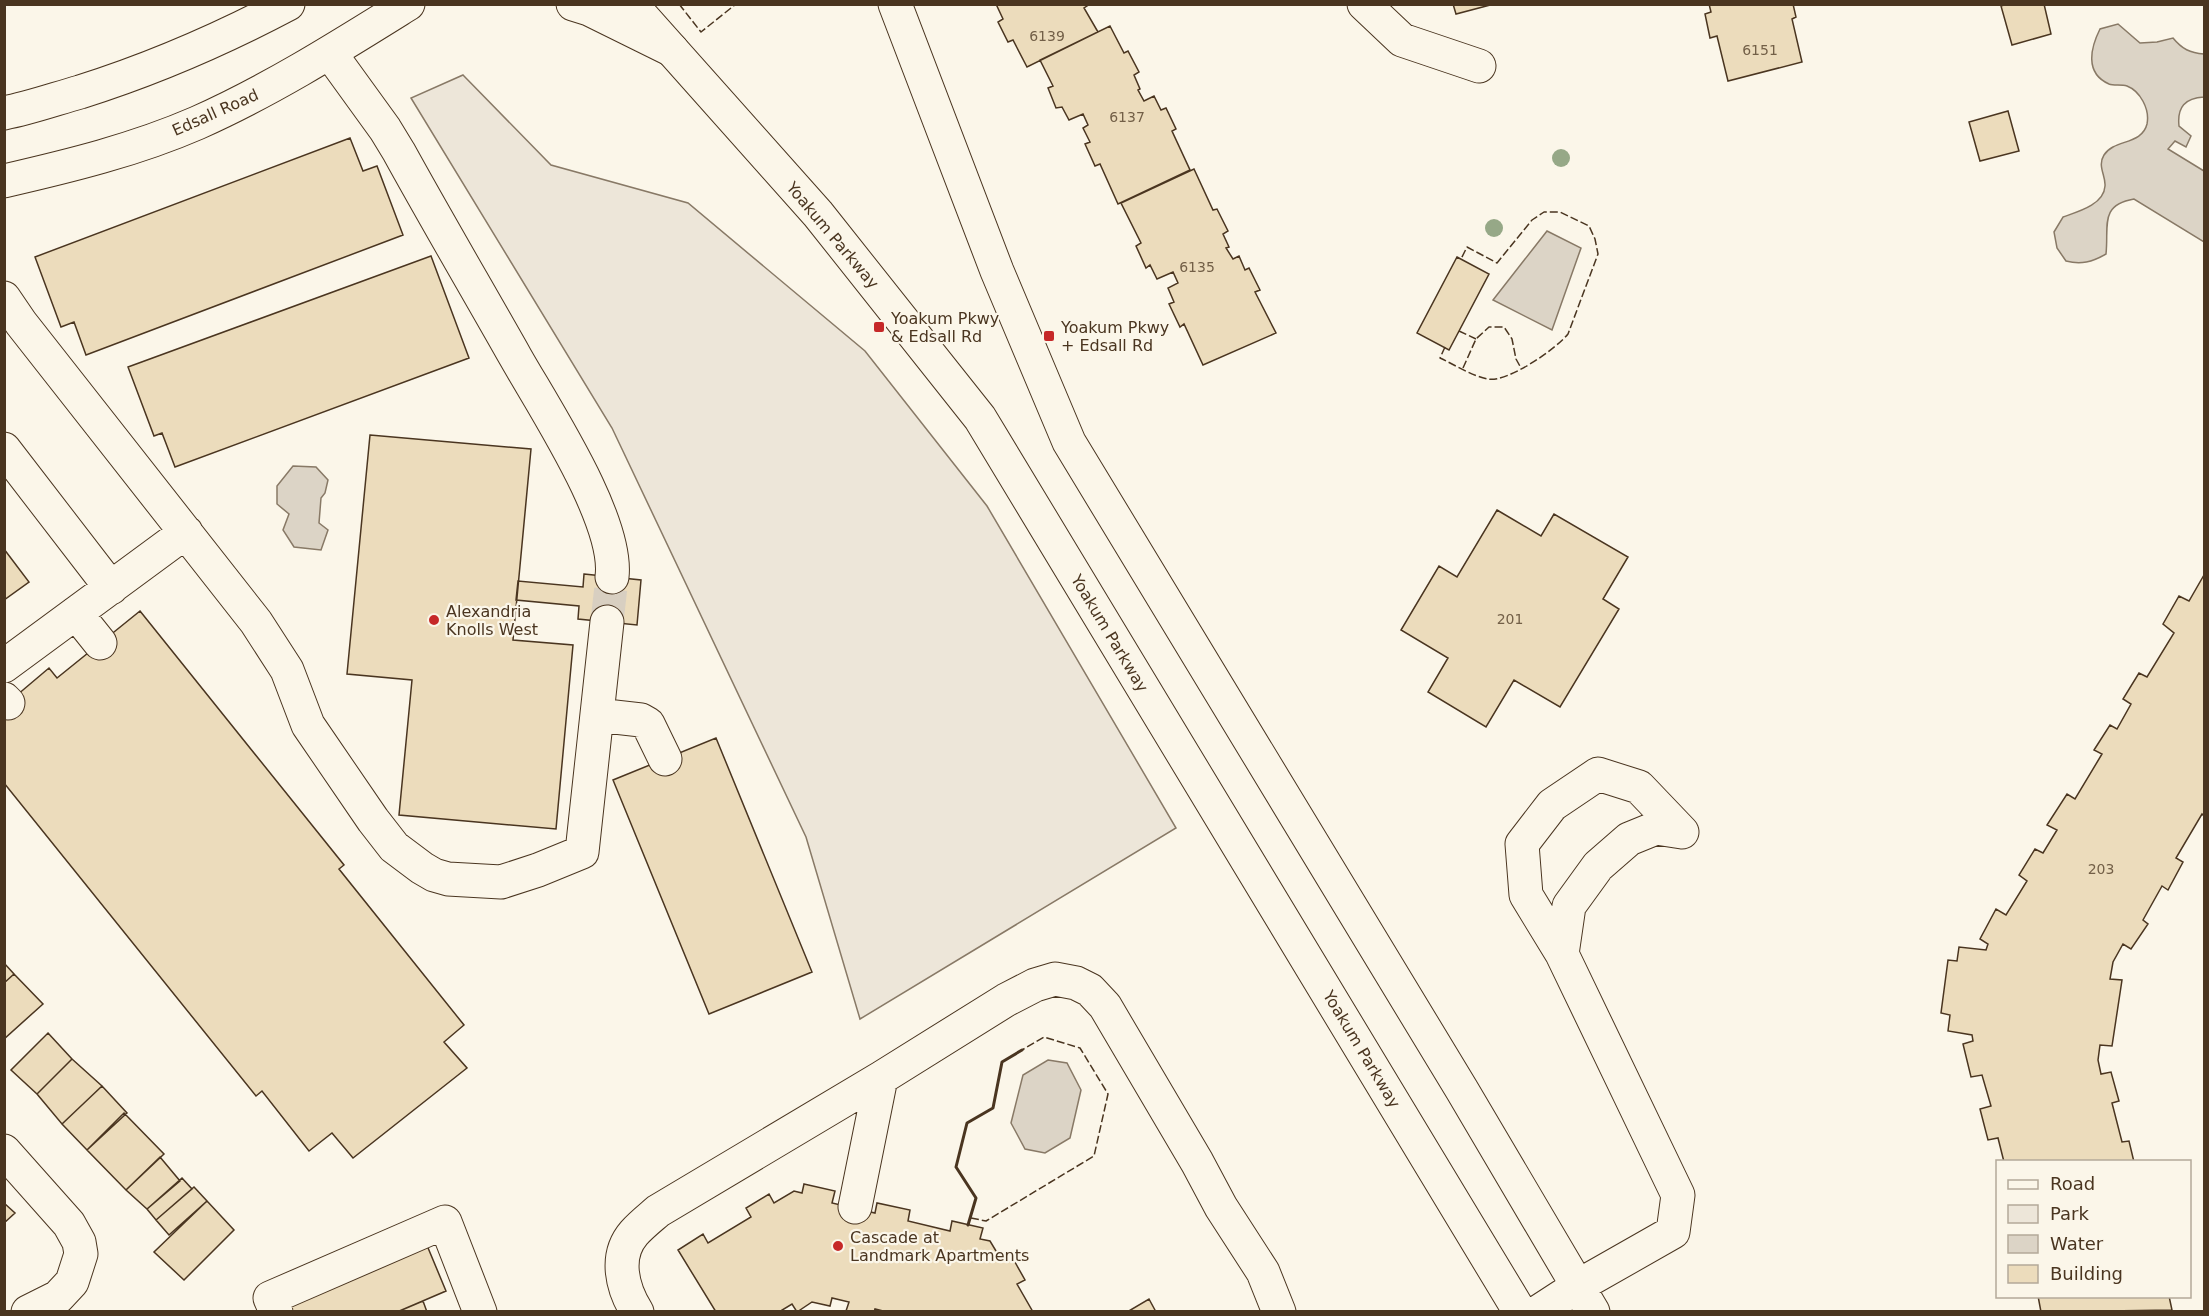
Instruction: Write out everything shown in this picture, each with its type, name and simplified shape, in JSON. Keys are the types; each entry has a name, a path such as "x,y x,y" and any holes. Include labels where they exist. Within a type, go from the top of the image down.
{"street":[{"path":"4,113 25,109 126,77 225,37 288,4"},
{"name":"Edsall Road","path":"4,181 124,150 195,123 259,93 330,53 408,4"},
{"path":"573,4 589,9 672,50"},
{"name":"Yoakum Parkway","path":"631,4 818,214 980,418 1520,1311"},
{"path":"895,4 997,271 1069,442 1456,1079 1586,1298"},
{"path":"1364,4 1402,40 1479,66"},
{"path":"330,53 399,152 576,465 590,492 609,543 614,565 612,577"},
{"path":"4,298 16,338 186,532 256,622 278,655 308,724 373,820 394,847 434,875 448,879 501,882 582,852 607,622"},
{"path":"4,449 111,588"},
{"path":"4,666 186,532"},
{"path":"76,613 100,643"},
{"path":"597,715 641,720 648,724 665,759"},
{"path":"1538,1311 1586,1298 1673,1232 1678,1195 1562,954 1526,895 1522,844 1552,805 1598,774 1639,787 1682,832 1656,828 1629,839 1598,866 1569,906 1562,954"},
{"path":"637,1311 623,1280 622,1255 633,1234 658,1211 1006,1000 1055,979 1076,983 1090,990 1105,1006 1192,1153 1221,1208 1263,1272 1279,1311"},
{"path":"855,1207 880,1078"},
{"path":"4,1150 69,1224 79,1242 81,1254 72,1282 58,1297 27,1311"},
{"path":"276,1311 270,1298 445,1222 480,1311"}],"green space":[{"path":"463,75 551,165 688,203 865,351 987,506 1176,828 860,1019 806,837 612,428 411,98"}],"water":[{"path":"2118,24 2140,43 2173,38 2187,50 2204,54 2204,97 2187,102 2179,114 2179,126 2191,136 2186,147 2175,141 2168,149 2204,171 2204,242 2134,199 2115,206 2111,212 2107,226 2106,254 2086,262 2066,261 2057,248 2054,232 2063,217 2089,207 2100,198 2105,186 2101,163 2104,155 2114,146 2140,135 2147,124 2147,112 2140,96 2127,86 2109,84 2101,79 2093,67 2092,51 2100,29"},
{"path":"1547,231 1581,248 1552,330 1493,300"},
{"path":"293,466 316,467 328,480 325,493 321,498 319,523 328,530 321,550 294,547 283,530 289,514 277,504 277,486"},
{"path":"1048,1060 1067,1063 1081,1090 1070,1138 1045,1153 1025,1149 1011,1123 1023,1075"}],"building":[{"path":"996,4 1090,4 1084,8 1098,32 1027,67 1013,40 1008,42 998,22 1003,19"},
{"path":"1453,4 1494,4 1456,14"},
{"path":"1709,4 1793,4 1796,17 1792,19 1802,62 1728,81 1717,36 1710,38 1705,14 1711,12"},
{"path":"2044,4 2051,34 2012,45 2001,6"},
{"path":"1110,26 1124,53 1128,51 1139,72 1134,75 1144,101 1154,96 1161,110 1166,108 1176,129 1172,131 1190,170 1118,204 1100,164 1095,166 1085,144 1090,142 1083,128 1088,125 1083,114 1069,120 1062,107 1056,108 1048,88 1053,86 1040,60"},
{"path":"2008,111 2019,151 1980,161 1969,122"},
{"path":"350,138 363,171 377,166 403,235 86,355 74,322 61,327 35,257"},
{"path":"1194,169 1213,210 1217,209 1228,231 1223,234 1229,247 1226,248 1233,259 1239,256 1245,270 1249,268 1260,290 1255,292 1276,333 1203,365 1184,324 1180,327 1169,304 1174,302 1168,288 1178,283 1173,272 1157,279 1150,265 1146,268 1136,246 1141,243 1121,203"},
{"path":"431,256 469,358 175,467 162,433 154,436 128,367"},
{"path":"1457,257 1489,274 1449,350 1417,333"},
{"name":"Alexandria Knolls West","path":"370,435 531,449 513,640 573,645 556,829 399,815 412,680 347,674"},
{"path":"1497,510 1541,536 1554,514 1628,557 1603,599 1619,609 1560,707 1514,680 1486,727 1428,692 1448,658 1401,630 1439,566 1457,577"},
{"path":"4,549 29,582 4,600"},
{"path":"584,574 641,580 637,625 578,619 579,606 516,600 518,581 583,587"},
{"path":"2204,575 2204,816 2202,814 2176,858 2183,862 2168,890 2162,886 2143,920 2148,924 2131,949 2123,944 2113,962 2110,979 2122,980 2112,1046 2100,1045 2098,1060 2101,1074 2111,1072 2119,1101 2112,1103 2122,1142 2129,1141 2134,1160 2004,1160 1998,1138 1988,1140 1980,1109 1991,1106 1982,1075 1971,1077 1963,1044 1973,1041 1972,1035 1948,1031 1950,1015 1941,1013 1948,960 1957,961 1959,947 1986,950 1988,944 1980,939 1996,909 2006,915 2027,881 2019,875 2035,849 2043,853 2057,830 2047,825 2067,794 2075,799 2102,754 2094,750 2110,725 2117,729 2131,704 2123,699 2139,673 2147,677 2174,633 2163,624 2179,596 2189,601"},
{"path":"140,611 344,865 339,869 464,1025 444,1042 467,1068 353,1158 332,1133 309,1151 262,1091 256,1096 4,783 4,706 49,668 57,678"},
{"path":"716,738 812,972 709,1014 613,780"},
{"path":"4,963 14,974 4,983"},
{"path":"14,974 43,1004 4,1039 4,983"},
{"path":"48,1033 72,1059 37,1094 11,1070"},
{"path":"72,1059 102,1086 62,1124 37,1094"},
{"path":"102,1086 127,1113 87,1150 62,1124"},
{"path":"124,1113 164,1154 126,1190 87,1150"},
{"path":"160,1157 180,1181 147,1209 126,1190"},
{"path":"182,1178 192,1189 156,1220 147,1209"},
{"name":"Cascade at Landmark Apartments","path":"804,1184 835,1191 832,1203 875,1213 877,1203 910,1210 908,1221 950,1231 952,1221 983,1228 980,1239 990,1241 1002,1261 1011,1255 1025,1280 1017,1284 1033,1312 887,1312 875,1309 874,1312 846,1311 849,1302 832,1298 830,1306 812,1302 797,1312 792,1304 779,1312 716,1312 678,1250 703,1234 708,1243 751,1217 746,1208 769,1194 774,1203 794,1191 802,1193"},
{"path":"194,1187 207,1201 169,1235 156,1220"},
{"path":"207,1201 234,1230 184,1280 154,1252"},
{"path":"4,1203 15,1213 4,1223"},
{"path":"426,1243 446,1291 397,1312 288,1312 284,1303"},
{"path":"2038,1298 2169,1298 2172,1310 2041,1312"},
{"path":"1149,1299 1156,1312 1127,1312"},
{"path":"423,1301 427,1312 397,1312"}],"tunnel":[{"path":"607,622 612,577"}],"fence":[{"path":"679,4 701,32 736,4"},
{"path":"1445,347 1440,358 1482,378 1496,379 1507,376 1531,364 1568,334 1598,254 1589,226 1560,212 1544,212 1532,220 1497,263 1467,247 1461,259"},
{"path":"1463,368 1476,339 1489,327 1504,327 1512,339 1516,359 1521,368"},
{"path":"1459,331 1476,339"},
{"path":"971,1218 986,1221 1094,1156 1108,1094 1080,1048 1044,1037 1022,1050"}],"wall":[{"path":"968,1225 976,1198 956,1167 967,1123 993,1108 1002,1062 1022,1050"}],"place":[{"name":"Yoakum Pkwy & Edsall Rd","path":"879,327"},
{"name":"Yoakum Pkwy + Edsall Rd","path":"1049,336"},
{"name":"Alexandria Knolls West","path":"434,620"},
{"name":"Cascade at Landmark Apartments","path":"838,1246"}]}
